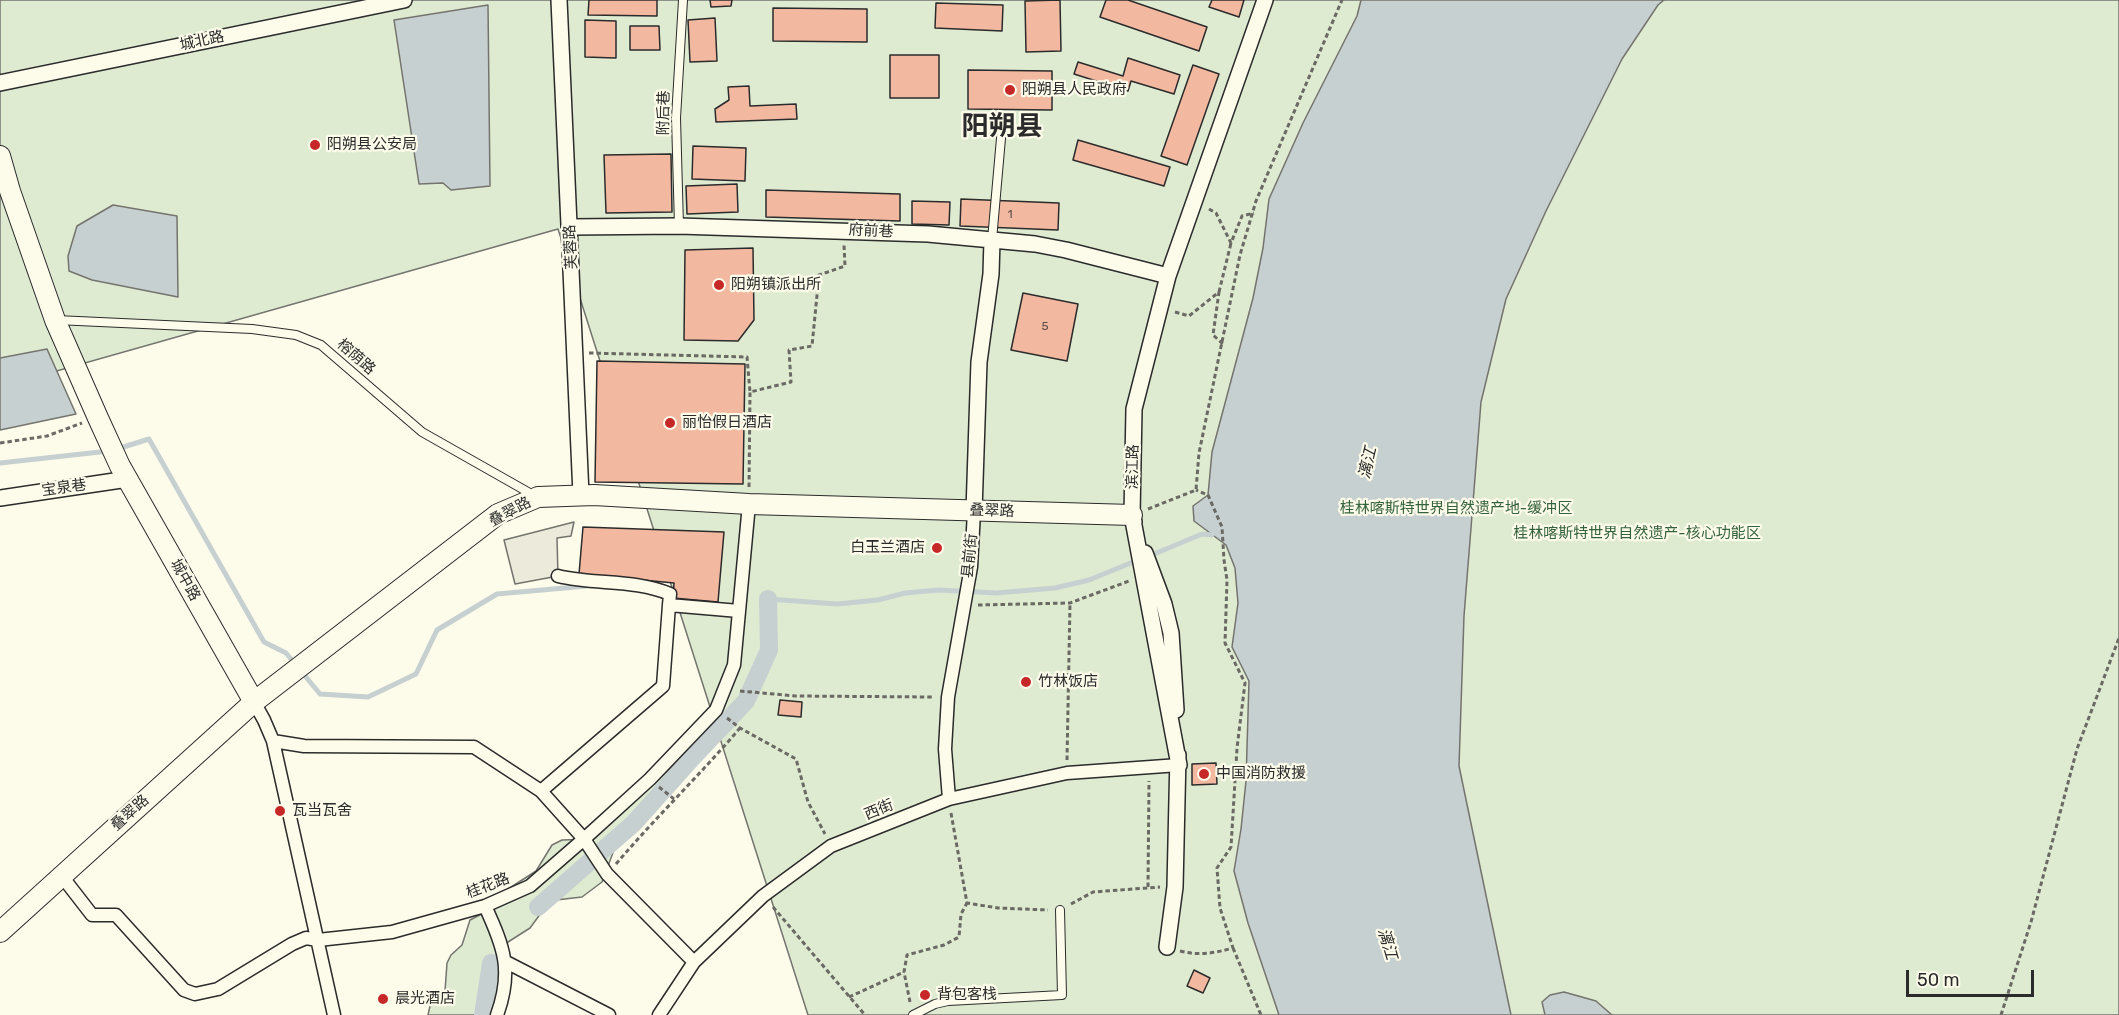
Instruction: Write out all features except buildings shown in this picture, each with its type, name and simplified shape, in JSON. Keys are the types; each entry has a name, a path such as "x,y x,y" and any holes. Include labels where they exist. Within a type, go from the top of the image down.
{"street":[{"name":"城北路","path":"0,83 404,0"},
{"name":"芙蓉路","path":"559,0 581,489"},
{"path":"559,0 581,489 1132,515 1179,765"},
{"name":"滨江路","path":"1167,947 1175,887 1179,765 1171,633 1164,604 1132,515 1134,409 1168,276 1265,0"},
{"name":"城中路","path":"0,156 55,320 98,417 124,472 264,720 273,741 334,1015"},
{"name":"府前巷","path":"570,227 679,226 928,234 1035,244 1168,276"},
{"name":"县前街","path":"949,799 945,749 948,697 971,567 979,362 991,274 992,240"},
{"name":"宝泉巷","path":"0,498 124,472"},
{"name":"叠翠路","path":"0,932 254,702 498,514 538,497 581,489 749,504 1132,515"},
{"name":"桂花路","path":"61,875 92,915 116,915 184,990 195,994 218,989 292,944 306,938 318,940 392,932 485,906 530,886 650,779 716,710 734,665 749,504"},
{"path":"541,791 663,686 670,594 654,587 558,576"},
{"path":"669,605 739,608"},
{"path":"273,741 304,746 474,747 541,791 584,839 607,874 694,962"},
{"name":"西街","path":"659,1015 694,962 763,896 831,846 949,799 1066,773 1179,765"},
{"path":"485,906 498,935 506,962 497,1015"},
{"path":"506,962 609,1015"}],"lane":[{"name":"附后巷","path":"679,226 676,118 683,0"},
{"path":"992,240 1002,127"},
{"name":"榕荫路","path":"55,320 252,329 296,335 321,345 422,432 538,497"},
{"path":"913,1015 935,1004 948,1001 1062,995 1060,910"}],"path":[{"path":"1196,490 1199,453 1240,255 1257,201 1342,0"},
{"path":"1194,201 1216,213 1231,243"},
{"path":"1223,344 1213,335 1219,292 1231,243 1242,216 1254,213"},
{"path":"750,392 791,382 789,350 812,346 819,275 845,266 844,230"},
{"path":"1160,307 1189,316 1219,292"},
{"path":"575,352 747,357 750,392 749,504"},
{"path":"0,442 47,436 98,417"},
{"path":"1132,515 1196,490 1208,495 1222,527 1227,580 1225,643 1245,684 1237,748 1231,847 1217,868 1220,908 1233,948 1261,1015"},
{"path":"964,605 1070,603 1151,568"},
{"path":"1066,773 1070,603"},
{"path":"2001,1015 2031,922 2077,749 2119,638"},
{"path":"724,690 796,696 948,697"},
{"path":"607,874 656,817 709,764 740,728 796,759 808,802 831,846"},
{"path":"1148,887 1149,766"},
{"path":"662,789 674,799"},
{"path":"910,1004 904,972 907,955 944,945 959,937 961,914 967,903 949,799"},
{"path":"967,903 998,908 1060,910 1093,892 1175,887"},
{"path":"763,896 865,1015"},
{"path":"1167,947 1191,954 1212,954 1233,948"},
{"path":"849,997 904,972"}],"green space":[{"name":"桂林喀斯特世界自然遗产地-缓冲区","path":"0,0 2119,0 2119,1015 808,1015 558,229 0,387"},
{"path":"702,734 704,739 639,812 614,850 602,882 582,897 556,900 541,913 530,928 508,942 499,962 487,1015 428,1015 430,1006 445,991 447,963 451,955 462,945 470,920 497,906 505,891 536,871 552,845 562,840 593,839 678,761 689,745"}],"shaded area":[{"path":"574,522 571,536 557,538 558,576 515,584 504,540"}],"water":[{"name":"漓江","path":"1361,0 1664,0 1658,5 1622,59 1546,211 1506,299 1481,402 1464,616 1459,766 1511,1015 1279,1015 1248,923 1234,871 1246,781 1249,681 1232,647 1238,603 1235,568 1226,545 1194,521 1193,506 1208,495 1212,452 1253,298 1263,248 1269,199 1303,123 1357,16"},
{"path":"488,5 490,186 451,190 443,183 419,184 394,20"},
{"path":"113,205 177,216 178,297 92,280 69,271 68,256 77,226"},
{"path":"47,349 76,414 0,430 0,358"},
{"path":"1564,992 1596,1001 1612,1015 1545,1015 1542,1002 1550,995"}],"waterway":[{"path":"117,449 149,439 264,642 286,653 295,664"},
{"path":"0,463 109,451"},
{"path":"1147,557 1202,534 1212,535"},
{"path":"768,599 837,604 939,590 996,593 1055,588 1089,580 1138,560"},
{"path":"301,671 320,694 368,697 416,674 437,630 497,594 587,586"},
{"path":"538,907 634,823 746,701 769,650 768,599"},
{"path":"483,1015 491,963"}],"place":[{"name":"阳朔县人民政府","path":"1010,90"},
{"name":"阳朔县公安局","path":"315,145"},
{"name":"阳朔镇派出所","path":"719,285"},
{"name":"丽怡假日酒店","path":"670,423"},
{"name":"白玉兰酒店","path":"937,548"},
{"name":"竹林饭店","path":"1026,682"},
{"name":"中国消防救援","path":"1204,774"},
{"name":"瓦当瓦舍","path":"280,811"},
{"name":"背包客栈","path":"925,995"},
{"name":"晨光酒店","path":"383,999"}],"district":[{"name":"阳朔县","path":"1002,127"}],"park label":[{"name":"桂林喀斯特世界自然遗产-核心功能区","path":"1637,534"}]}
